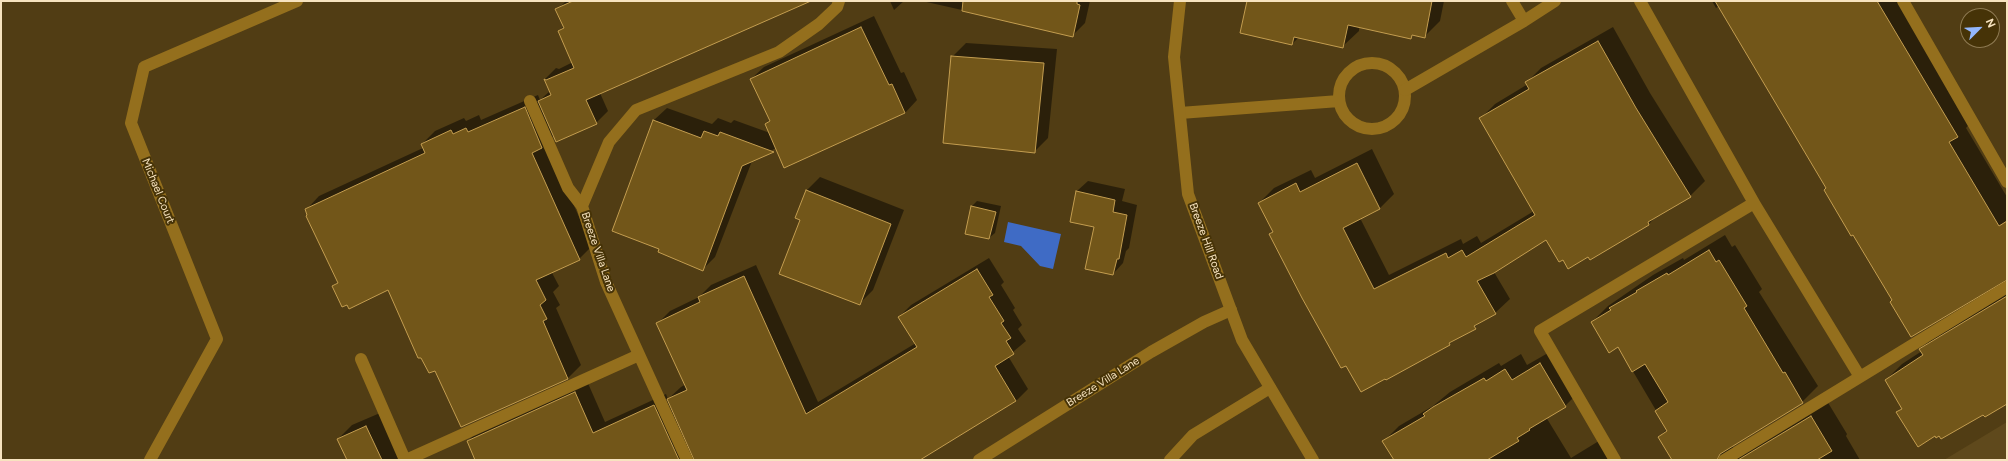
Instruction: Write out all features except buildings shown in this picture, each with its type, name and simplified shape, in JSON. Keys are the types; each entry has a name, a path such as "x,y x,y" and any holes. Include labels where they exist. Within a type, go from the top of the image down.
{"street":[{"name":"Michael Court","path":"150,460 217,339 131,123 144,67 297,1"},
{"name":"Breeze Villa Lane","path":"687,460 606,282 582,206 609,142 636,110 779,52 819,24 837,7 839,1"},
{"name":"Breeze Hill Road","path":"1180,1 1174,57 1188,194 1242,340 1313,460"},
{"path":"1512,1 1524,22"},
{"path":"1404,90 1524,22 1555,1"},
{"path":"1640,1 1754,203 1860,377"},
{"path":"1903,1 2007,182"},
{"path":"1366,62 1377,62 1387,65 1396,72 1402,82 1404,90 1404,104 1400,114 1392,122 1382,128 1370,129 1360,127 1350,121 1343,112 1339,101 1338,91 1347,72 1366,62"},
{"path":"530,101 568,188 582,206"},
{"path":"1180,113 1339,101"},
{"path":"1615,460 1540,331 1754,203"},
{"path":"1724,460 2007,287"},
{"name":"Breeze Villa Lane","path":"979,460 1150,352 1204,322 1231,310"},
{"path":"361,359 406,460 639,355"},
{"path":"1170,460 1193,435 1270,388"}],"shaded area":[{"path":"2007,422 2007,460 1944,460"}],"water":[{"path":"1008,222 1061,234 1053,269 1040,266 1021,246 1004,242"}]}
